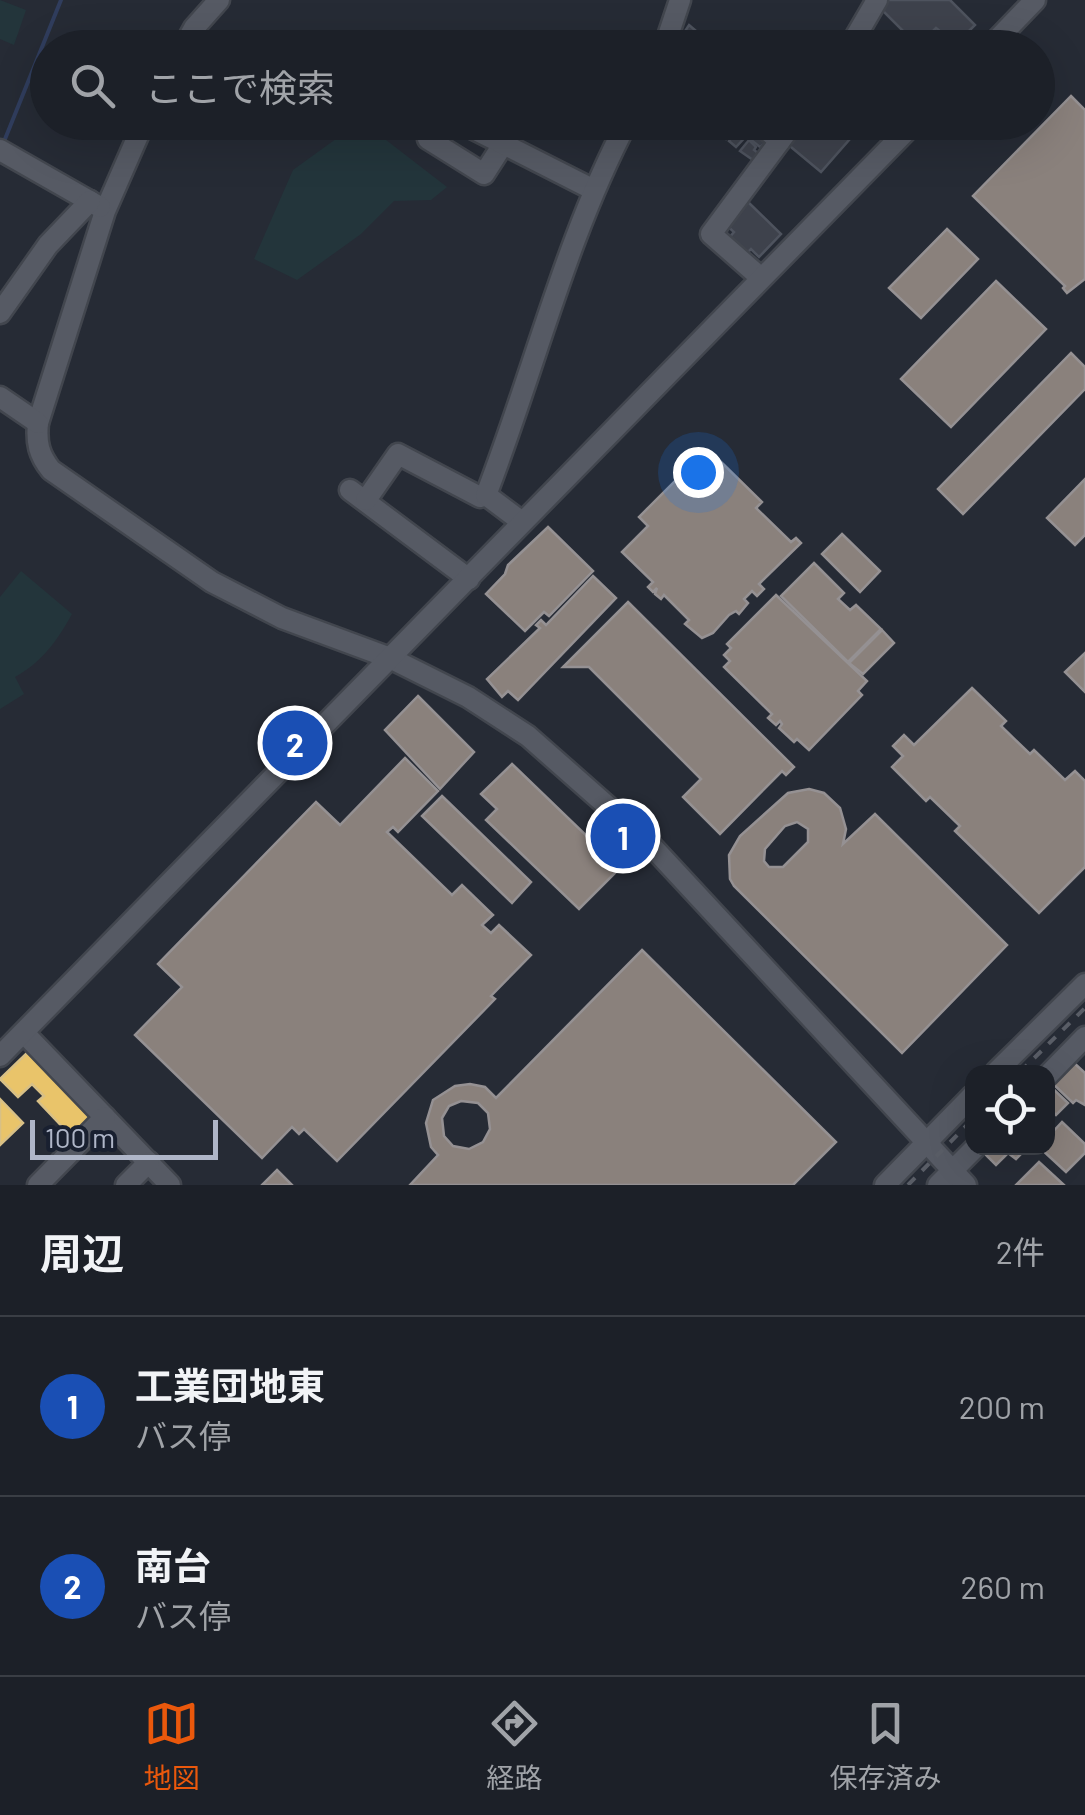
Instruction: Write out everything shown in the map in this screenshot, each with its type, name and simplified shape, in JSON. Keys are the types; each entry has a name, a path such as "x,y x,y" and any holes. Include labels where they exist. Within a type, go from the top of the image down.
{"street":[{"path":"193,30 219,0"},
{"path":"670,30 680,0"},
{"path":"860,30 877,0"},
{"path":"1006,30 1035,0"},
{"path":"134,140 98,206 38,423 37,447 51,470 212,582 282,618 390,658 492,711 528,736 647,841 926,1143 952,1180 970,1155"},
{"path":"430,140 484,174 502,146"},
{"path":"492,140 594,190"},
{"path":"469,579 358,495 398,454 480,498 486,495 516,420 536,347 594,190 618,140"},
{"path":"0,1056 896,140"},
{"path":"761,278 711,234 780,141"},
{"path":"4,152 98,206"},
{"path":"0,313 48,244 98,206"},
{"path":"0,396 38,423"},
{"path":"486,495 522,522"},
{"path":"1003,1065 1085,984"},
{"path":"24,1033 170,1185"},
{"path":"1055,1068 1085,1037"},
{"path":"885,1185 965,1103"},
{"path":"38,1185 105,1118"},
{"path":"126,1185 148,1162"}],"shaded area":[{"path":"0,0 26,10 14,45 0,39"},
{"path":"334,140 386,140 447,187 431,200 394,201 361,234 297,280 254,259 293,170"},
{"path":"21,571 72,614 48,650 15,677 24,694 0,709 0,597"}],"building: 住宅":[{"path":"29,1051 92,1118 72,1137 38,1101 44,1096 32,1084 18,1097 0,1079"},
{"path":"0,1099 23,1123 0,1145"}],"building: 工業":[{"path":"1071,96 1085,110 1085,279 1067,293 1065,286 973,196 1028,140 1055,140 1055,112"},
{"path":"947,229 978,259 921,318 889,288"},
{"path":"996,281 1046,329 951,427 901,379"},
{"path":"1071,353 1085,367 1085,389 963,514 938,489"},
{"path":"702,454 709,461 715,456 762,502 756,508 791,542 796,538 801,543 759,584 764,589 757,596 752,591 744,599 748,603 739,614 736,611 729,615 713,633 702,638 685,624 689,620 664,595 661,599 655,594 657,588 653,592 648,587 653,582 622,552 648,526 639,517"},
{"path":"1085,479 1085,535 1075,545 1047,518"},
{"path":"548,527 593,571 549,616 544,612 525,631 486,594 505,574 508,565"},
{"path":"842,534 880,571 860,592 822,554"},
{"path":"814,563 844,593 838,599 850,610 856,605 881,629 848,662 781,596"},
{"path":"593,576 616,598 518,700 508,691 502,697 487,679 540,628 536,625 541,620 546,625"},
{"path":"776,595 867,681 858,691 862,695 809,750 779,728 780,721 776,725 768,718 772,714 724,667 730,661 724,655 731,648 727,644"},
{"path":"628,602 794,767 786,775 782,771 720,834 683,797 701,779 589,667 563,667"},
{"path":"882,630 894,643 863,674 849,663"},
{"path":"1085,653 1085,692 1065,672"},
{"path":"972,688 1006,721 1001,726 1030,754 1034,750 1065,780 1075,771 1085,781 1085,867 1039,913 955,831 960,826 930,797 926,801 892,767 903,756 893,746 904,735 914,745"},
{"path":"418,696 474,752 440,789 385,730"},
{"path":"405,758 438,791 398,832 393,827 387,832 452,895 462,885 493,915 482,925 491,933 499,925 531,955 491,996 495,999 337,1161 304,1129 299,1134 292,1127 262,1158 135,1035 182,987 158,964 316,802 340,825"},
{"path":"512,764 620,868 579,909 486,820 497,809 481,794"},
{"path":"809,789 824,793 840,808 846,829 843,844 875,814 1007,945 902,1053 730,879 729,855 740,836 788,793","holes":["797,822 808,829 808,842 783,867 769,867 764,861 765,849 785,826"]},
{"path":"442,796 531,882 512,903 422,816"},
{"path":"642,950 836,1142 793,1185 410,1185 438,1155 431,1147 426,1123 433,1100 455,1086 470,1084 485,1087 496,1098","holes":["461,1101 478,1103 488,1113 490,1129 483,1142 469,1149 453,1146 444,1136 442,1118 449,1106"]},
{"path":"1073,1062 1085,1073 1085,1105 1076,1100 1073,1103 1055,1086 1055,1080"},
{"path":"1055,1091 1068,1103 1055,1114"},
{"path":"1062,1122 1085,1144 1085,1153 1066,1172 1048,1155 1055,1155 1055,1130"},
{"path":"986,1155 1006,1155 996,1165"},
{"path":"1039,1162 1064,1185 1016,1185"},
{"path":"277,1170 292,1185 262,1185"}],"building: その他":[{"path":"887,0 950,0 975,25 970,30 902,30 880,8"},
{"path":"749,140 758,153 753,160 740,151"},
{"path":"751,140 770,140 760,147"},
{"path":"787,140 849,140 821,172"},
{"path":"747,201 781,234 759,257 751,249 745,255 728,239 734,232 725,224"}],"waterway":[{"path":"49,30 61,0"},
{"path":"3,144 30,77"}],"railway":[{"path":"1027,1065 1085,1008"},
{"path":"908,1185 965,1127"}],"place":[{"name":"南台","path":"295,743"},
{"name":"工業団地東","path":"623,836"}]}
